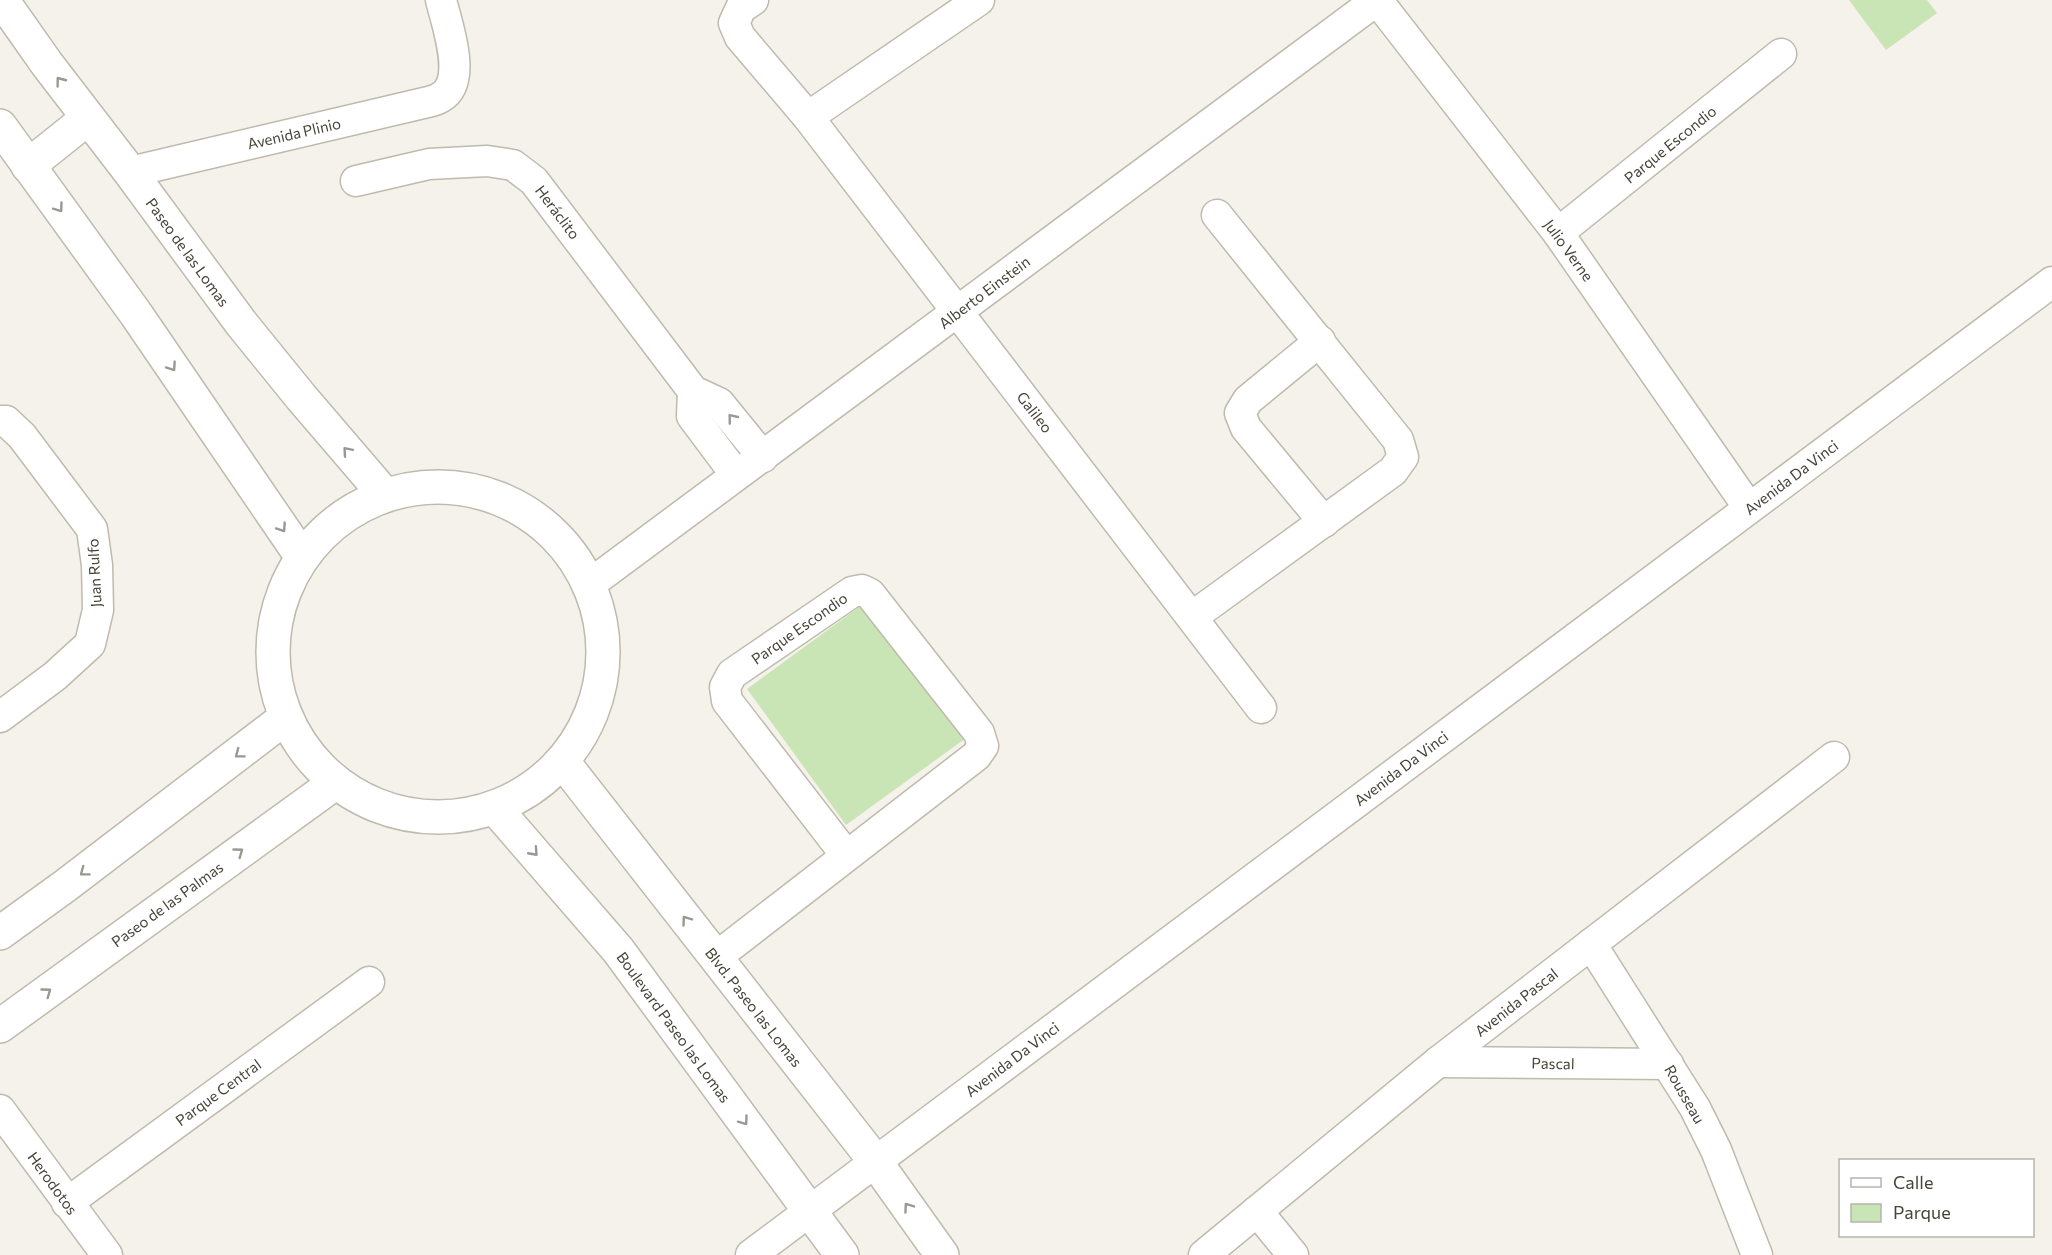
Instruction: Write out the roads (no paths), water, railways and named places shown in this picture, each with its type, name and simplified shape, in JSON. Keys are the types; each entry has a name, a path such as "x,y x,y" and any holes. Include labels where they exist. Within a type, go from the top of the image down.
{"street":[{"name":"Paseo de las Lomas","path":"2,0 241,323 385,495"},
{"name":"Avenida Plinio","path":"130,172 442,97 452,83 456,67 441,0"},
{"name":"Galileo","path":"753,0 741,8 734,23 740,37 808,117 1261,708"},
{"path":"808,117 979,0"},
{"name":"Julio Verne","path":"1377,0 1558,233 1749,508"},
{"name":"Alberto Einstein","path":"590,584 1377,0"},
{"name":"Parque Escondio","path":"1558,233 1781,54"},
{"path":"28,165 88,118"},
{"path":"0,126 142,324 302,557"},
{"name":"Heráclito","path":"356,180 429,164 487,161 513,165 534,181 693,391 719,403 763,457"},
{"path":"1192,617 1393,471 1403,456 1398,440 1217,215"},
{"name":"Avenida Da Vinci","path":"751,1255 2052,282"},
{"path":"1320,341 1248,400 1240,413 1246,428 1324,522"},
{"path":"693,391 692,416 736,475"},
{"name":"Juan Rulfo","path":"0,421 6,421 22,436 92,529 97,565 98,610 90,644 55,676 0,717"},
{"path":"445,486 505,500 555,534 590,584 603,630 603,677 589,722 563,762 532,789 495,808 440,818 384,809 335,783 306,754 285,718 272,664 278,608 302,557 325,531 353,510 385,495 445,486"},
{"name":"Parque Escondio","path":"715,958 976,756 983,746 979,733 870,594 862,590 852,592 732,674 725,687 727,701 846,855"},
{"path":"0,933 285,718"},
{"name":"Avenida Pascal","path":"1204,1255 1438,1062 1834,757"},
{"name":"Blvd. Paseo las Lomas","path":"563,762 875,1161 942,1255"},
{"name":"Paseo de las Palmas","path":"0,1026 335,783"},
{"name":"Boulevard Paseo las Lomas","path":"495,808 618,950 842,1255"},
{"name":"Rousseau","path":"1591,944 1695,1108 1716,1150 1757,1255"},
{"name":"Parque Central","path":"67,1203 369,982"},
{"name":"Pascal","path":"1438,1062 1668,1064"},
{"name":"Herodotos","path":"0,1110 107,1255"},
{"path":"1257,1211 1293,1255"}]}
